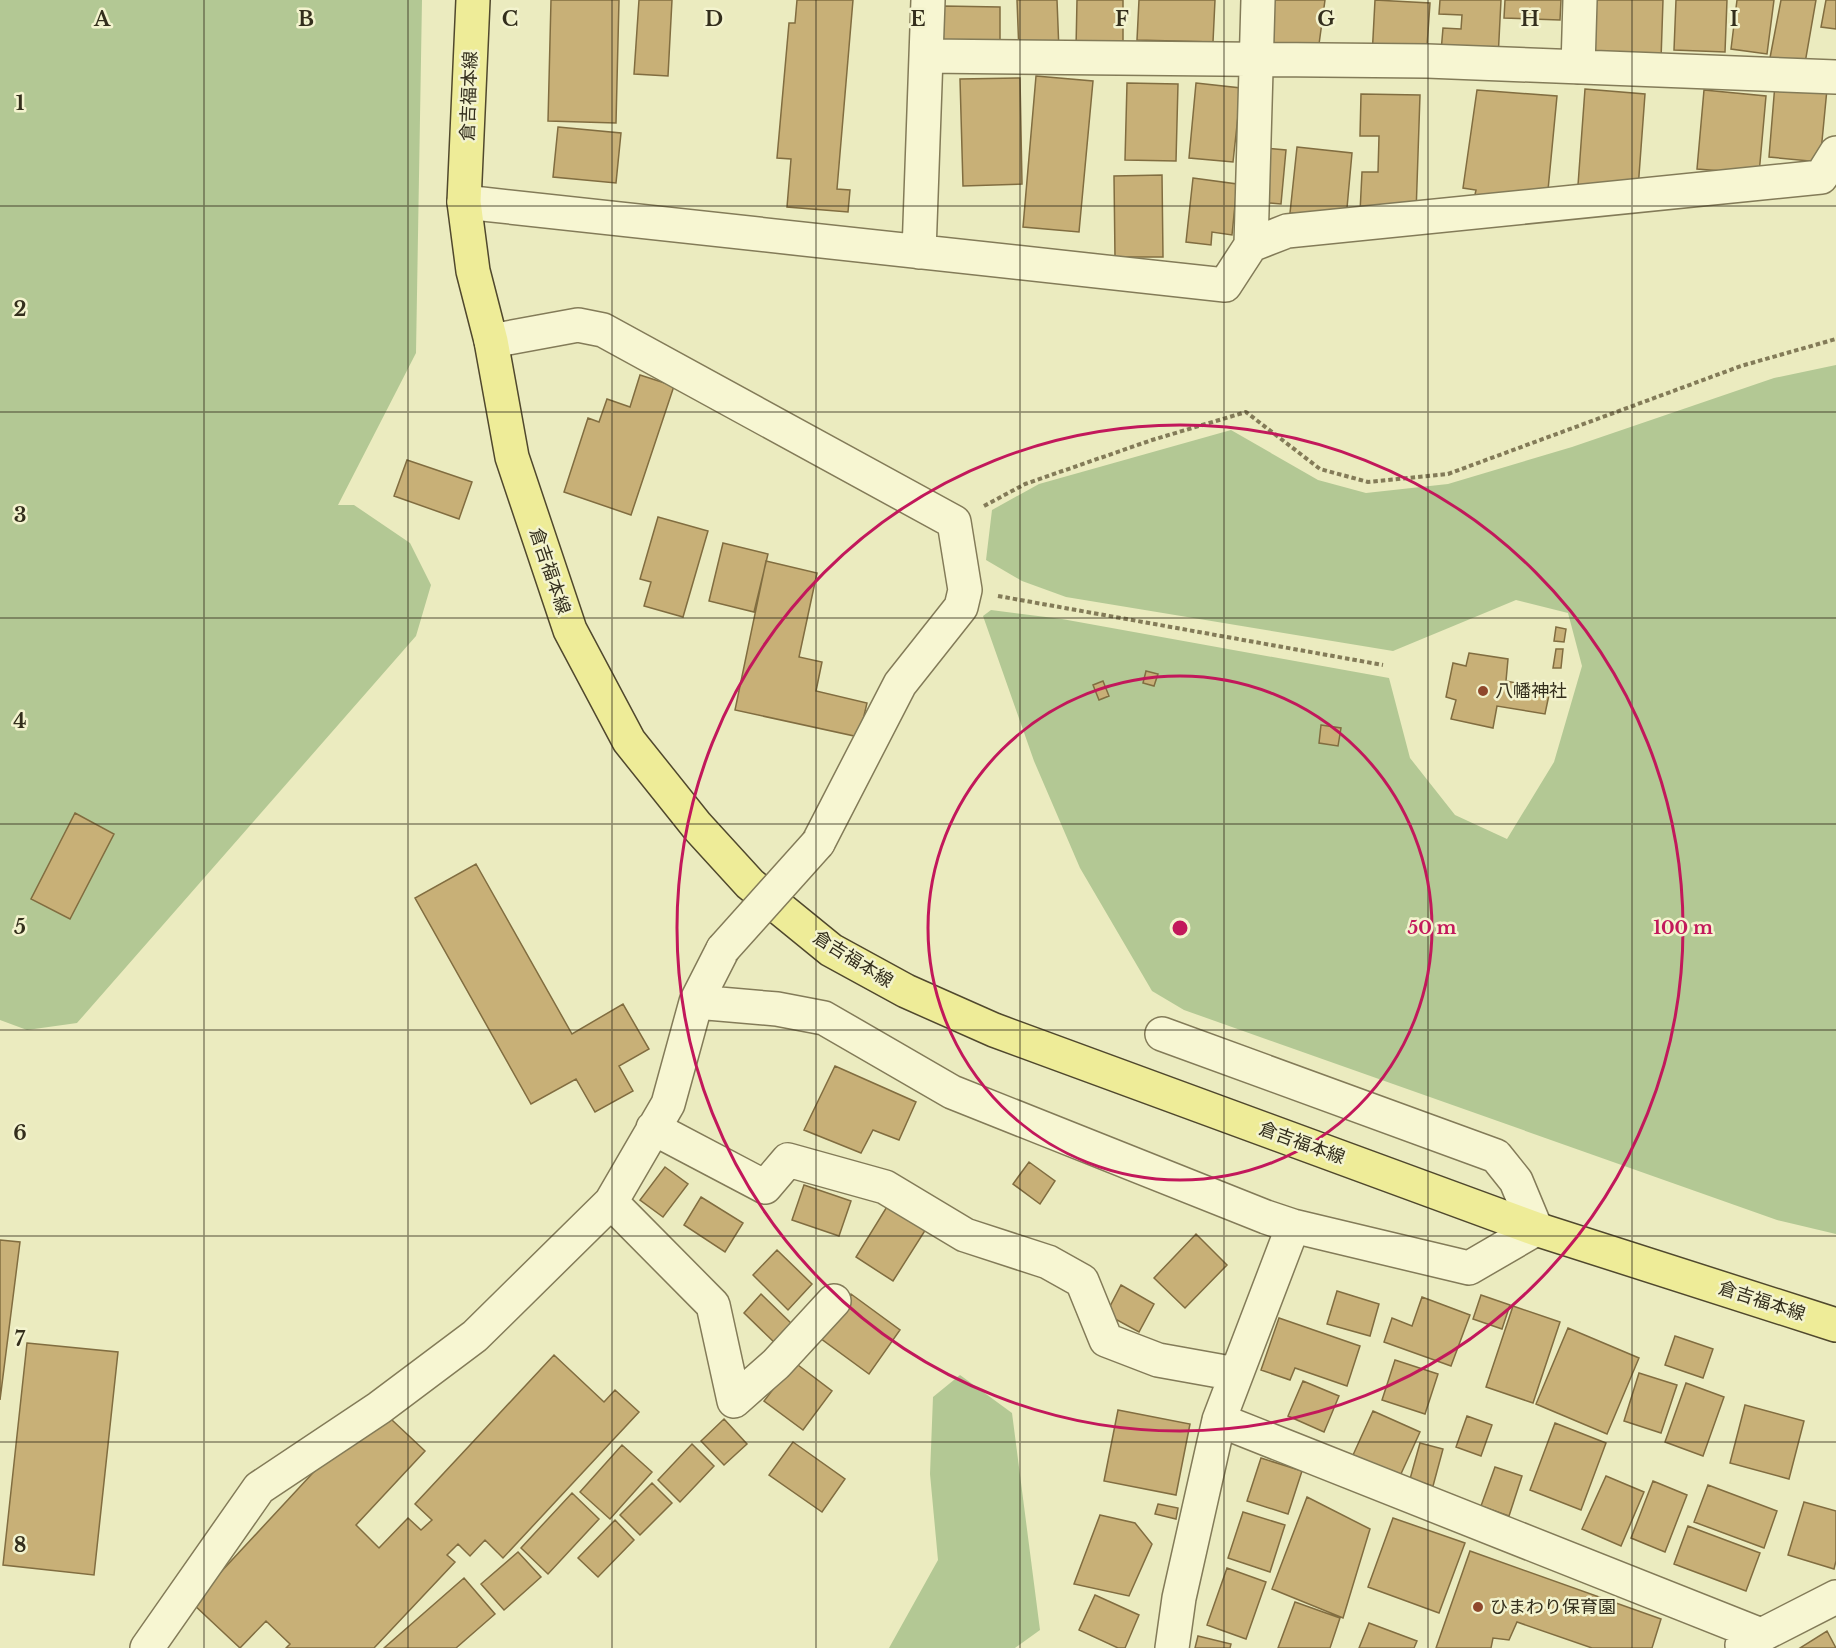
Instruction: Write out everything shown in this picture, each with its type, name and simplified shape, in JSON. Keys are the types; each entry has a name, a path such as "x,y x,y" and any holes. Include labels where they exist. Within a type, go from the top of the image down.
{"main road":[{"name":"倉吉福本線","path":"473,0 464,202 473,271 491,341 512,457 570,630 629,741 698,826 750,884 831,950 906,991 974,1022 1536,1229 1836,1325"}],"street":[{"path":"919,252 928,0"},
{"path":"464,202 1225,285 1251,245 1258,0"},
{"path":"1578,67 1580,0"},
{"path":"926,56 1427,61 1836,76"},
{"path":"1251,245 1287,231 1821,177 1836,153"},
{"path":"147,1648 259,1488 379,1408 475,1336 611,1202 668,1104 696,1002 723,949 818,843 900,684 961,607 965,590 954,522 603,330 578,325 491,341"},
{"path":"696,1002 777,1009 824,1018 952,1092 1293,1226 1468,1268 1536,1229 1516,1181 1496,1156 1162,1034"},
{"path":"653,1128 765,1187 788,1160 885,1187 965,1235 1047,1262 1082,1281 1106,1340 1158,1360 1236,1374"},
{"path":"611,1202 712,1305 734,1401 776,1364 834,1301"},
{"path":"1172,1648 1179,1598 1219,1420 1293,1226"},
{"path":"1219,1420 1749,1641 1836,1597"}],"path":[{"path":"954,522 1025,484 1152,440 1246,412 1320,469 1368,482 1448,474 1741,366 1836,339"},
{"path":"965,590 1383,665"}],"green space":[{"path":"0,0 422,0 416,353 338,505 354,505 410,543 431,585 416,636 77,1023 27,1030 0,1020"},
{"path":"1836,365 1836,1234 1777,1220 1184,1010 1152,991 1080,868 1034,761 983,616 991,610 1062,619 1389,678 1410,758 1455,815 1507,839 1554,762 1582,666 1568,613 1516,600 1393,651 1066,597 1022,581 986,560 992,510 1039,484 1231,430 1318,480 1366,493 1448,484 1572,447 1774,378"},
{"path":"960,1375 1012,1413 1040,1630 1015,1648 889,1648 938,1560 930,1474 933,1397"}],"building":[{"path":"551,0 619,0 616,123 548,121"},
{"path":"639,0 672,0 668,76 634,74"},
{"path":"797,0 853,0 837,189 850,190 848,212 787,207 791,159 777,158 789,23 795,23"},
{"path":"1017,0 1057,0 1059,51 1019,53"},
{"path":"1077,0 1123,0 1123,49 1076,48"},
{"path":"1139,0 1215,0 1213,42 1137,40"},
{"path":"1257,0 1325,0 1317,59 1265,52"},
{"path":"1375,0 1430,3 1426,61 1372,57"},
{"path":"1440,0 1501,0 1498,59 1440,64 1443,28 1461,29 1462,15 1439,14"},
{"path":"1505,0 1561,0 1560,20 1504,18"},
{"path":"1591,0 1663,0 1661,60 1590,59"},
{"path":"1676,0 1727,0 1725,52 1674,50"},
{"path":"1737,0 1774,0 1767,54 1731,49"},
{"path":"1781,0 1816,0 1804,69 1769,63"},
{"path":"1826,0 1836,0 1836,29 1821,27"},
{"path":"943,6 1000,7 1000,53 942,52"},
{"path":"1036,76 1093,81 1079,232 1023,227"},
{"path":"1020,78 1022,184 963,186 960,79"},
{"path":"1127,83 1178,84 1176,161 1125,160"},
{"path":"1196,83 1241,88 1233,162 1189,158"},
{"path":"1775,84 1827,89 1820,162 1769,157"},
{"path":"1585,89 1645,94 1638,189 1578,185"},
{"path":"1477,90 1557,96 1548,190 1473,204 1476,190 1463,188"},
{"path":"1704,90 1766,96 1759,174 1697,169"},
{"path":"1361,94 1420,95 1416,214 1360,212 1362,172 1378,172 1379,136 1360,136"},
{"path":"558,127 621,133 616,183 553,177"},
{"path":"1254,147 1286,150 1281,204 1248,201"},
{"path":"1297,147 1352,153 1346,219 1290,213"},
{"path":"1162,175 1163,257 1115,257 1114,176"},
{"path":"1193,178 1237,184 1232,235 1212,232 1211,245 1186,242"},
{"path":"640,375 674,386 631,515 564,492 588,418 599,422 607,399 630,407"},
{"path":"407,460 472,482 459,519 394,496"},
{"path":"658,517 708,531 683,617 644,606 651,582 640,579"},
{"path":"723,543 768,554 754,612 709,601"},
{"path":"766,561 817,573 799,657 822,662 816,691 867,703 859,737 735,710"},
{"path":"1556,627 1566,629 1564,642 1554,641"},
{"path":"1556,649 1563,649 1561,668 1553,668"},
{"path":"1469,653 1508,659 1506,681 1550,690 1545,714 1497,706 1493,728 1451,719 1456,700 1446,697 1453,663 1466,666"},
{"path":"1146,671 1158,674 1154,686 1143,683"},
{"path":"1103,681 1109,696 1099,700 1093,685"},
{"path":"1321,725 1341,728 1338,746 1319,743"},
{"path":"75,813 114,834 70,919 31,899"},
{"path":"476,864 572,1034 623,1004 649,1049 619,1066 633,1091 595,1112 576,1079 531,1104 415,898"},
{"path":"835,1066 916,1102 899,1140 873,1130 861,1153 804,1130"},
{"path":"1029,1162 1055,1181 1040,1204 1013,1184"},
{"path":"665,1167 688,1184 663,1217 640,1200"},
{"path":"804,1185 851,1201 839,1236 792,1220"},
{"path":"701,1197 743,1223 725,1252 684,1225"},
{"path":"888,1205 926,1229 893,1281 856,1257"},
{"path":"1196,1234 1227,1265 1185,1308 1154,1278"},
{"path":"0,1240 20,1242 0,1400"},
{"path":"777,1250 812,1284 788,1310 753,1275"},
{"path":"1121,1285 1154,1304 1139,1332 1106,1314"},
{"path":"1337,1291 1379,1304 1370,1336 1327,1324"},
{"path":"761,1294 795,1327 777,1345 744,1313"},
{"path":"851,1294 900,1330 869,1374 820,1338"},
{"path":"1481,1295 1510,1305 1502,1329 1473,1319"},
{"path":"1422,1297 1470,1315 1451,1366 1384,1342 1392,1318 1412,1326"},
{"path":"1513,1306 1560,1322 1533,1403 1486,1387"},
{"path":"1279,1318 1360,1346 1347,1386 1295,1368 1290,1380 1261,1370"},
{"path":"1568,1328 1639,1358 1607,1434 1536,1404"},
{"path":"1675,1336 1713,1349 1703,1378 1665,1365"},
{"path":"27,1343 118,1352 94,1575 3,1565"},
{"path":"554,1355 604,1402 615,1390 639,1412 503,1558 485,1540 470,1556 458,1544 447,1555 455,1562 374,1648 286,1648 290,1644 266,1621 240,1648 192,1603 376,1405 425,1451 356,1525 379,1548 408,1518 421,1530 432,1520 415,1504"},
{"path":"1395,1360 1438,1374 1425,1414 1382,1400"},
{"path":"794,1362 832,1391 803,1430 764,1401"},
{"path":"1639,1373 1677,1385 1661,1433 1624,1421"},
{"path":"1303,1381 1339,1396 1324,1432 1288,1416"},
{"path":"1686,1383 1724,1397 1703,1456 1665,1442"},
{"path":"1745,1405 1804,1421 1789,1479 1730,1463"},
{"path":"1118,1410 1190,1424 1176,1495 1104,1481"},
{"path":"1373,1411 1420,1432 1400,1476 1353,1455"},
{"path":"1467,1416 1492,1425 1481,1456 1456,1447"},
{"path":"724,1419 747,1444 724,1465 701,1441"},
{"path":"1555,1423 1606,1443 1581,1510 1530,1490"},
{"path":"793,1442 845,1479 822,1512 769,1475"},
{"path":"1420,1443 1443,1449 1433,1486 1410,1479"},
{"path":"692,1444 714,1466 680,1502 658,1480"},
{"path":"622,1445 652,1472 610,1519 580,1492"},
{"path":"1261,1458 1302,1471 1288,1514 1247,1501"},
{"path":"1495,1467 1522,1476 1509,1516 1481,1506"},
{"path":"1606,1476 1644,1492 1621,1546 1582,1529"},
{"path":"1653,1481 1687,1495 1665,1552 1631,1538"},
{"path":"652,1483 672,1503 640,1535 620,1515"},
{"path":"1708,1485 1777,1511 1764,1548 1694,1522"},
{"path":"572,1493 599,1519 548,1574 521,1548"},
{"path":"1307,1497 1370,1529 1343,1618 1272,1589"},
{"path":"1804,1502 1836,1511 1834,1569 1788,1555"},
{"path":"1158,1504 1178,1508 1176,1519 1155,1514"},
{"path":"1243,1512 1285,1525 1270,1572 1228,1558"},
{"path":"1100,1515 1135,1523 1152,1544 1129,1596 1074,1584"},
{"path":"1393,1518 1465,1543 1439,1613 1368,1587"},
{"path":"615,1520 634,1540 598,1577 578,1558"},
{"path":"1688,1526 1760,1553 1746,1591 1674,1564"},
{"path":"1470,1551 1661,1619 1652,1648 1592,1648 1517,1622 1509,1640 1493,1638 1491,1648 1436,1648"},
{"path":"518,1552 541,1577 504,1610 481,1584"},
{"path":"1227,1568 1266,1582 1246,1639 1207,1625"},
{"path":"464,1578 495,1614 456,1648 384,1648"},
{"path":"1095,1595 1139,1615 1125,1648 1118,1648 1079,1630"},
{"path":"1295,1602 1340,1618 1330,1648 1278,1648"},
{"path":"1369,1623 1417,1641 1414,1648 1359,1648"},
{"path":"1827,1631 1836,1648 1800,1648"},
{"path":"1198,1636 1231,1644 1230,1648 1195,1648"}],"place":[{"name":"八幡神社","path":"1483,691"},
{"name":"ひまわり保育園","path":"1478,1607"}]}
